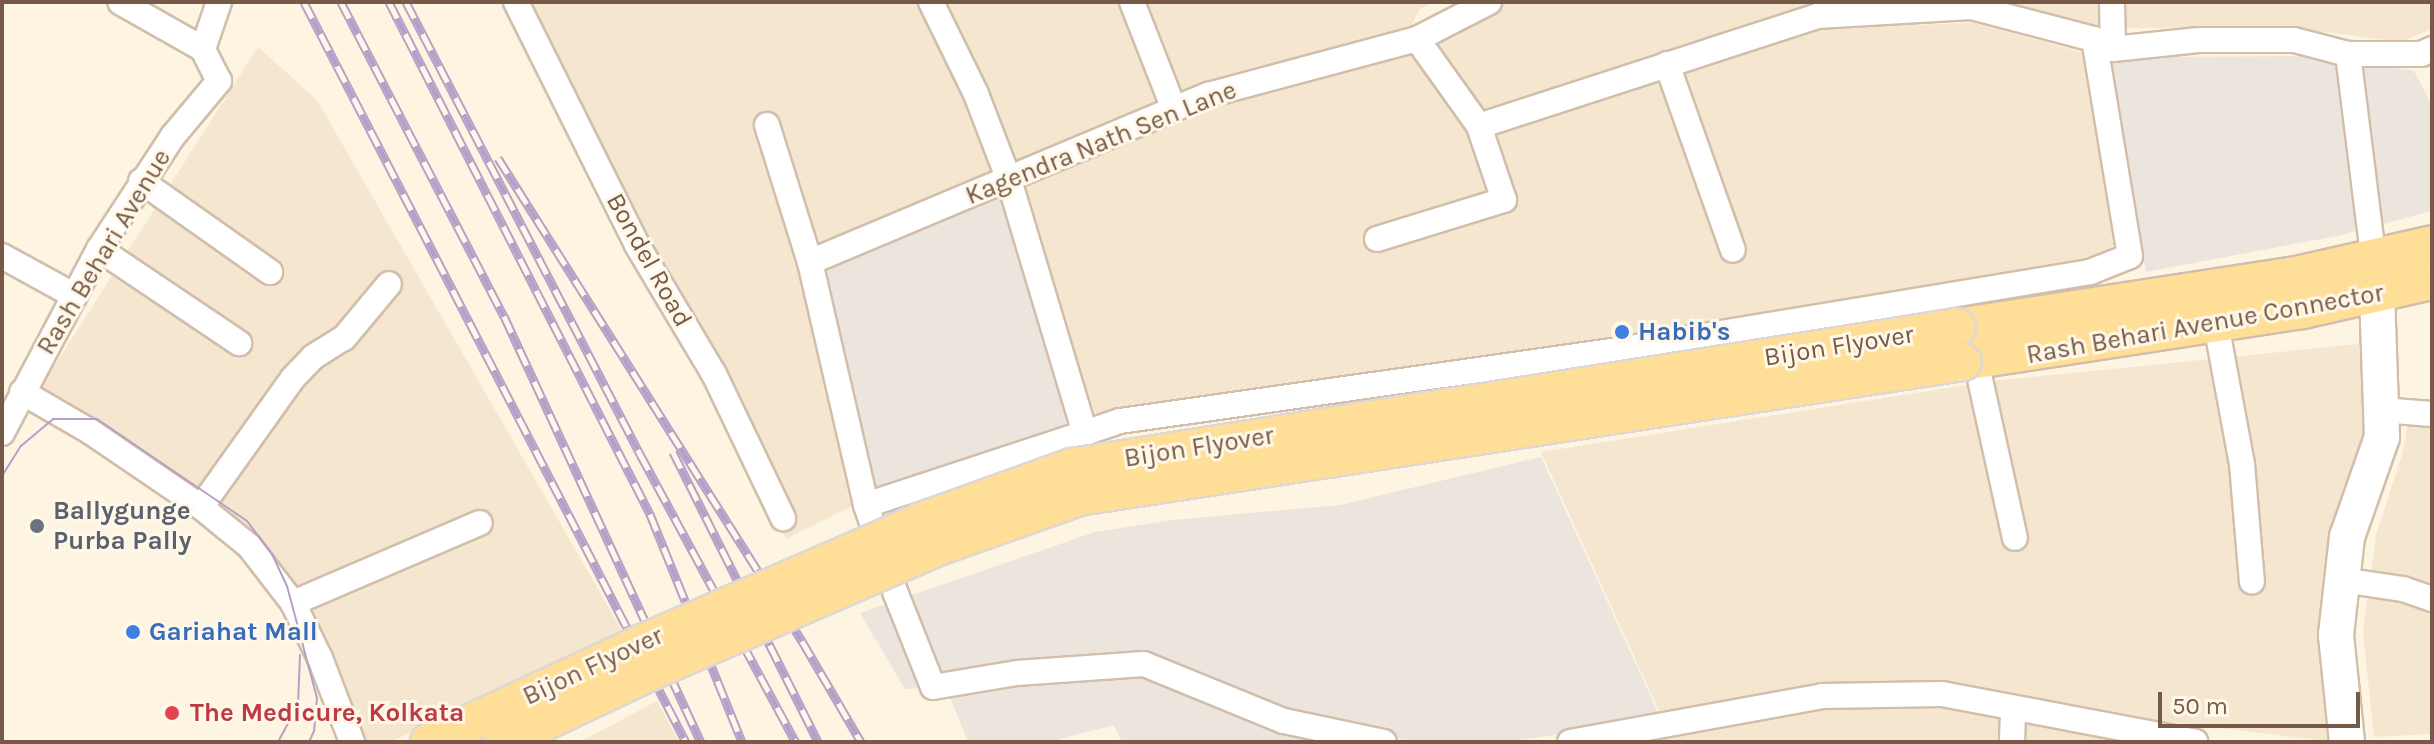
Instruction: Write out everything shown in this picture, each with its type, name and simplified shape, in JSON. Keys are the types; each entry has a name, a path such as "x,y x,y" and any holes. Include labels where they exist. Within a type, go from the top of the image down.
{"main road":[{"name":"Rash Behari Avenue Connector","path":"2017,319 2374,259 2432,244"},
{"name":"Rash Behari Avenue Connector","path":"1970,362 2377,296 2432,281"},
{"path":"2347,742 2336,635 2347,537 2382,437 2377,296"},
{"name":"Bijon Flyover","path":"429,742 642,643 930,518 1072,467 2017,319"},
{"name":"Bijon Flyover","path":"502,742 654,670 941,546 1079,497 1970,362"}],"street":[{"path":"120,2 203,49 219,2"},
{"name":"Bondel Road","path":"516,2 637,245 714,374 783,518"},
{"path":"931,2 976,94 1009,180 1085,433"},
{"path":"1132,2 1174,109"},
{"name":"Kagendra Nath Sen Lane","path":"810,262 1208,95 1417,39 1489,2"},
{"path":"866,505 1120,421 1619,350 2090,272 2130,256 2104,44 2112,2"},
{"path":"1479,126 1667,64 1816,9 1971,7 2104,44 2294,40 2348,54 2421,54 2432,49"},
{"path":"1377,239 1504,200 1479,126 1417,39"},
{"name":"Rash Behari Avenue","path":"2,433 99,249 141,181 219,81 203,49"},
{"path":"2348,54 2377,296"},
{"path":"1667,64 1733,250"},
{"path":"767,125 810,262 866,505 896,594 933,687 1017,673 1144,664 1316,735 1384,742"},
{"path":"141,181 270,272"},
{"path":"99,249 239,343"},
{"path":"2,256 75,296"},
{"path":"201,507 293,378 313,357 344,338 389,284"},
{"path":"2216,324 2242,464 2252,582"},
{"path":"1970,362 2015,538"},
{"path":"22,392 91,432 201,507 249,546 293,603 320,658 345,739"},
{"path":"2381,410 2432,414"},
{"path":"293,603 480,523"},
{"path":"2342,580 2403,589 2432,599"},
{"path":"1570,742 1822,696 1942,694 2013,710 2195,742"},
{"path":"2012,742 2013,710"}],"shaded area":[{"path":"528,2 1435,2 1420,9 1410,28 1281,65 1211,107 1419,52 1478,137 1828,28 1974,23 2085,53 2123,240 2077,267 1090,422 868,498 786,539"},
{"path":"1492,2 1805,2 1806,8 1475,118 1417,44"},
{"path":"1983,2 2432,2 2432,29 2400,42 2282,26 2074,29"},
{"path":"258,47 317,100 625,636 390,742 363,742 245,533 41,387"},
{"path":"2318,56 2414,71 2432,105 2432,211 2337,236 2146,272 2106,57"},
{"path":"1011,189 1082,424 868,498 816,269"},
{"path":"2359,344 2368,432 2334,532 2318,635 2334,742 2122,716 1930,682 1822,686 1659,711 1541,452 1992,381"},
{"path":"2409,415 2432,415 2432,734 2374,737 2363,632 2376,535 2403,452"},
{"path":"1541,457 1661,719 1508,742 1415,742 1287,716 1141,656 946,686 905,689 860,613 1095,532 1173,520 1340,505"},
{"path":"1144,668 1309,732 1307,742 1122,742 1114,725 1048,742 968,742 950,697 1015,677"},
{"path":"1932,699 2165,742 1576,742 1810,701"},
{"path":"657,701 679,742 580,742"}],"tram line":[{"path":"2,476 21,446 53,419 97,419 247,521 272,554 287,586 317,698 314,731 309,742"},
{"path":"278,742 298,705 300,655"}],"railway":[{"path":"304,2 686,742"},
{"path":"341,2 504,316 701,742"},
{"path":"389,2 650,514 742,742"},
{"path":"406,2 640,454 796,742"},
{"path":"498,158 802,641 861,742"},
{"path":"673,452 818,742"}],"place":[{"name":"Habib's","path":"1622,332"},
{"name":"Ballygunge Purba Pally","path":"37,526"},
{"name":"Gariahat Mall","path":"133,632"},
{"name":"The Medicure, Kolkata","path":"172,713"}]}
